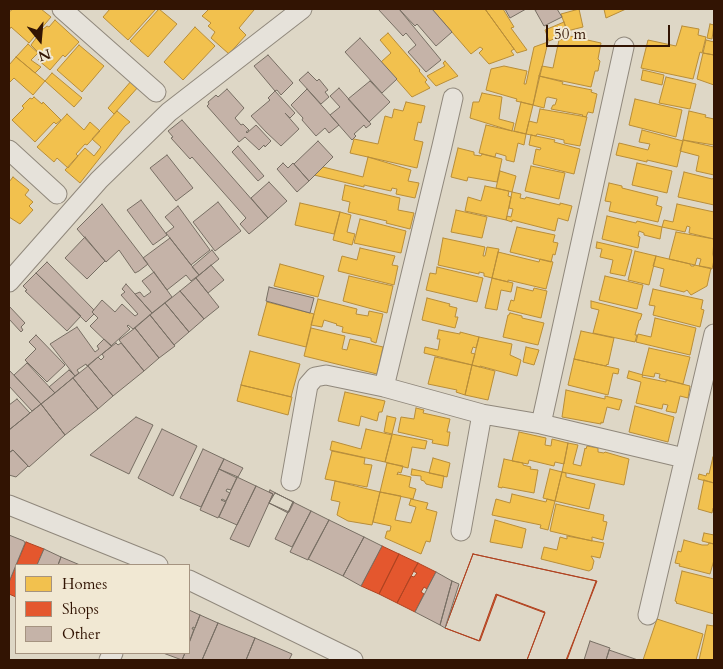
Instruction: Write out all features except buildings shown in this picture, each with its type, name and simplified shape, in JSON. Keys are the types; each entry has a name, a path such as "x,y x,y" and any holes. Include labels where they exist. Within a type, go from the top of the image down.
{"street":[{"path":"62,9 156,92"},
{"path":"9,282 99,180 169,112 302,9"},
{"path":"541,424 624,47"},
{"path":"384,386 452,98"},
{"path":"9,150 57,194"},
{"path":"648,616 714,334"},
{"path":"291,481 308,385 315,377 326,375 384,386 482,414 541,424 684,458"},
{"path":"461,531 482,414"},
{"path":"9,505 156,564"},
{"path":"190,580 353,660"}]}
